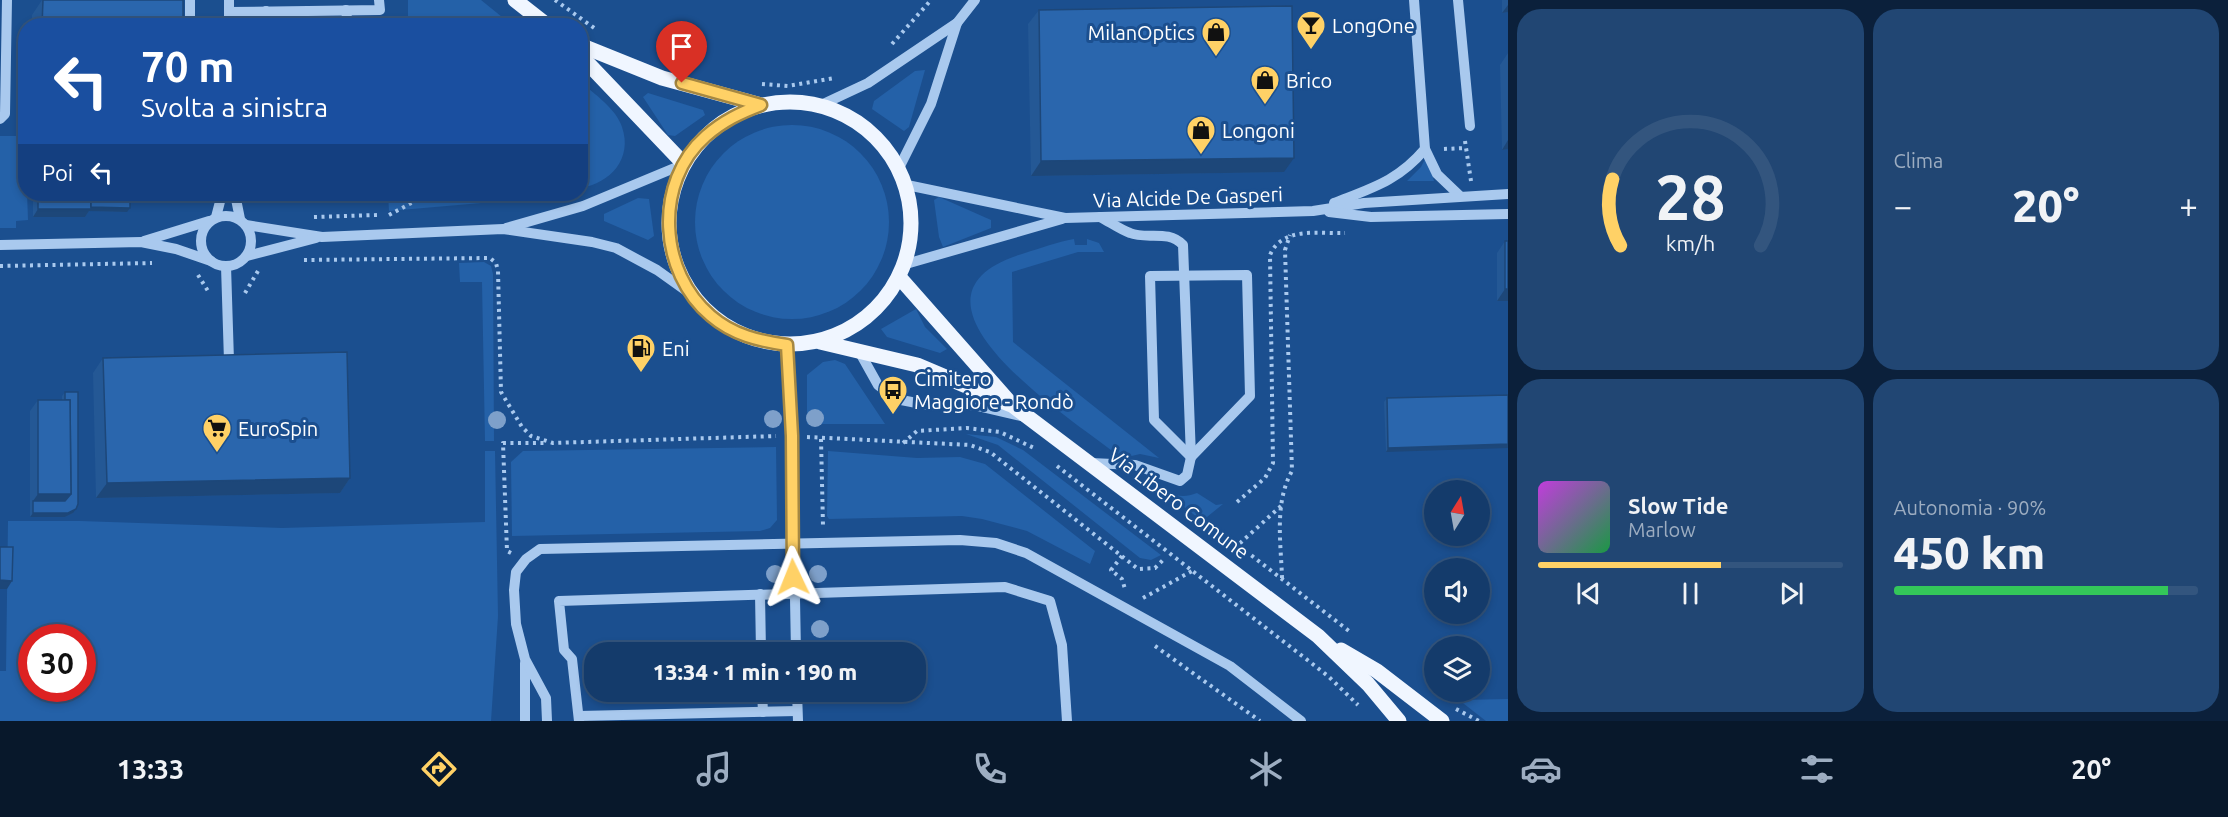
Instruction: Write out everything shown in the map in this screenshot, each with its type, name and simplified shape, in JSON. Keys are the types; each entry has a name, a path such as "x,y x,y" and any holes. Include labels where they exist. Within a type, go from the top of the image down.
{"main road":[{"path":"515,0 538,18"},
{"path":"588,48 662,78 761,105"},
{"path":"588,64 684,164"},
{"path":"791,101 821,105 853,119 880,140 899,168 906,185 913,225 903,271 880,306 853,328 820,342 787,345 760,341 734,332 711,316 692,296 675,265 668,231 671,196 684,164 704,138 730,117 761,105 791,101"},
{"name":"Via Libero Comune","path":"903,271 1012,405 1318,636 1368,684 1399,721"},
{"name":"Via Libero Comune","path":"820,342 917,365 1012,405"},
{"name":"Via Libero Comune","path":"1318,636 1377,671 1442,721"}],"street":[{"path":"0,119 5,114 7,0"},
{"path":"190,0 190,18"},
{"path":"229,0 229,18"},
{"path":"229,12 380,10 380,0"},
{"path":"821,105 868,83 957,23 975,0"},
{"path":"1414,0 1425,149 1437,174 1459,195"},
{"path":"1458,0 1470,126"},
{"path":"346,10 347,18"},
{"path":"266,11 266,18"},
{"path":"899,168 931,104 957,23"},
{"path":"1313,211 1389,182 1410,167 1425,149"},
{"path":"503,229 583,206 684,164"},
{"name":"Via Alcide De Gasperi","path":"906,185 1065,218 1313,211 1364,203 1459,195 1508,194"},
{"path":"211,261 205,256 200,243 204,228 212,219 219,201"},
{"path":"236,201 251,240 247,256"},
{"name":"Via Alcide De Gasperi","path":"1313,211 1371,217 1508,214"},
{"path":"141,242 212,219 231,216 243,222 322,237"},
{"path":"1091,463 1135,465 1180,481 1187,475 1191,457 1183,245 1178,239 1131,234 1100,217"},
{"name":"Via Alcide De Gasperi","path":"903,271 1065,218"},
{"path":"0,245 141,242 176,249 226,266 234,265 247,256 322,237 503,229 592,242 616,248 657,270 692,296"},
{"path":"226,266 229,361"},
{"path":"1247,275 1250,396 1191,457 1154,420 1150,276 1247,275"},
{"path":"787,345 792,436 792,543 796,642"},
{"path":"859,351 878,385 896,399 932,405 973,405 1027,417"},
{"path":"547,721 546,698 525,659 516,624 514,590 516,572 526,559 540,549 960,540 996,543 1026,552 1230,666 1301,721"},
{"path":"797,716 763,712 579,718 572,659 564,650 559,601 1005,587 1050,601 1062,645 1067,721"},
{"path":"760,594 761,642"},
{"path":"525,659 525,721"},
{"path":"762,702 763,712"}],"path":[{"path":"555,0 580,18"},
{"path":"890,46 931,0"},
{"path":"588,23 600,32"},
{"path":"751,83 788,86 844,76"},
{"path":"310,217 392,215 416,201"},
{"path":"1281,506 1238,545 1282,579 1281,506 1283,486 1292,471 1285,250 1291,234"},
{"path":"1237,502 1266,478 1274,463 1270,255 1281,239"},
{"path":"480,257 490,258 496,263 498,271 501,392 522,427 531,436 553,443"},
{"path":"903,444 917,431 967,428 1000,432 1035,449"},
{"path":"526,559 507,551 503,443 792,436 903,444 970,445 990,452 1138,569 1155,568 1165,558"},
{"path":"1053,463 1328,676 1359,706"},
{"path":"1122,556 1111,570 1122,579 1125,589"},
{"path":"1142,598 1192,571"},
{"path":"1151,643 1260,721"}],"shaded area":[{"path":"408,0 481,0 503,18 408,18"},
{"path":"925,70 909,127 904,131 872,109 874,101 915,71"},
{"path":"588,89 615,114 625,139 622,159 617,168 610,175 588,186"},
{"path":"648,93 703,110 705,115 675,136 668,135 643,97"},
{"path":"782,125 802,125 838,136 861,153 873,168 882,185 889,212 889,232 882,259 873,276 861,291 846,303 829,312 802,319 782,319 746,308 717,284 706,268 699,250 695,232 695,212 706,176 730,147 746,136 764,129"},
{"path":"0,136 18,136 18,201 27,201 28,220 16,221 16,228 0,228"},
{"path":"1425,159 1428,160 1434,181 1407,181 1421,167"},
{"path":"939,197 991,220 991,228 943,247 939,237 934,200"},
{"path":"638,198 649,199 654,236 648,240 604,221 604,214"},
{"path":"388,201 503,201 389,211"},
{"path":"1074,239 1075,245 1087,245 1087,239 1099,243 1104,252 1078,252 1012,272 1013,342 1159,458 1140,454 1123,458 1119,456 1029,386 998,356 977,326 971,297 985,272 1025,253"},
{"path":"484,262 491,266 493,274 494,441 485,441 482,282 460,282 459,263"},
{"path":"916,309 925,327 947,349 940,353 887,337 881,329"},
{"path":"835,360 845,364 885,424 807,424 807,375 823,362"},
{"path":"966,434 996,437 1023,450 1161,555 1151,560 1140,558 998,445"},
{"path":"776,447 777,520 770,528 760,531 512,536 511,462 523,451"},
{"path":"485,451 495,451 498,616 491,721 0,721 0,671 6,671 8,521 80,521 282,528 485,522"},
{"path":"828,451 917,458 960,457 985,464 1095,551 1090,564 1027,531 982,519 962,516 829,519 827,516"},
{"path":"1153,480 1179,496 1197,493 1216,505 1223,504 1202,521 1151,481"},
{"path":"1490,699 1508,699 1508,721 1486,721 1462,702 1490,702"}],"building":[{"path":"43,0 183,0 183,18 42,18"},
{"path":"1292,6 1294,158 1041,161 1039,10"},
{"path":"38,201 91,201 91,209 38,209"},
{"path":"91,201 130,201 130,208 91,207"},
{"path":"1505,241 1508,241 1508,289 1505,289"},
{"path":"347,352 350,478 107,483 103,358"},
{"path":"65,392 78,392 78,504 76,509 68,513 33,513 33,501 65,501 71,494 70,400 65,400"},
{"path":"1508,395 1508,444 1388,448 1387,398"},
{"path":"38,400 70,400 71,494 38,494"},
{"path":"0,547 13,547 12,581 0,580"}],"place":[{"name":"LongOne","path":"1311,50"},
{"name":"MilanOptics","path":"1216,58"},
{"name":"Brico","path":"1265,106"},
{"name":"Longoni","path":"1201,156"},
{"name":"Eni","path":"641,374"},
{"name":"Cimitero Maggiore - Rondò","path":"893,416"},
{"name":"EuroSpin","path":"217,454"}],"route":[{"path":"682,83 761,105 730,117 704,138 684,164 671,196 668,231 675,265 692,296 711,316 734,332 760,341 787,345 792,436 793,577"}]}
